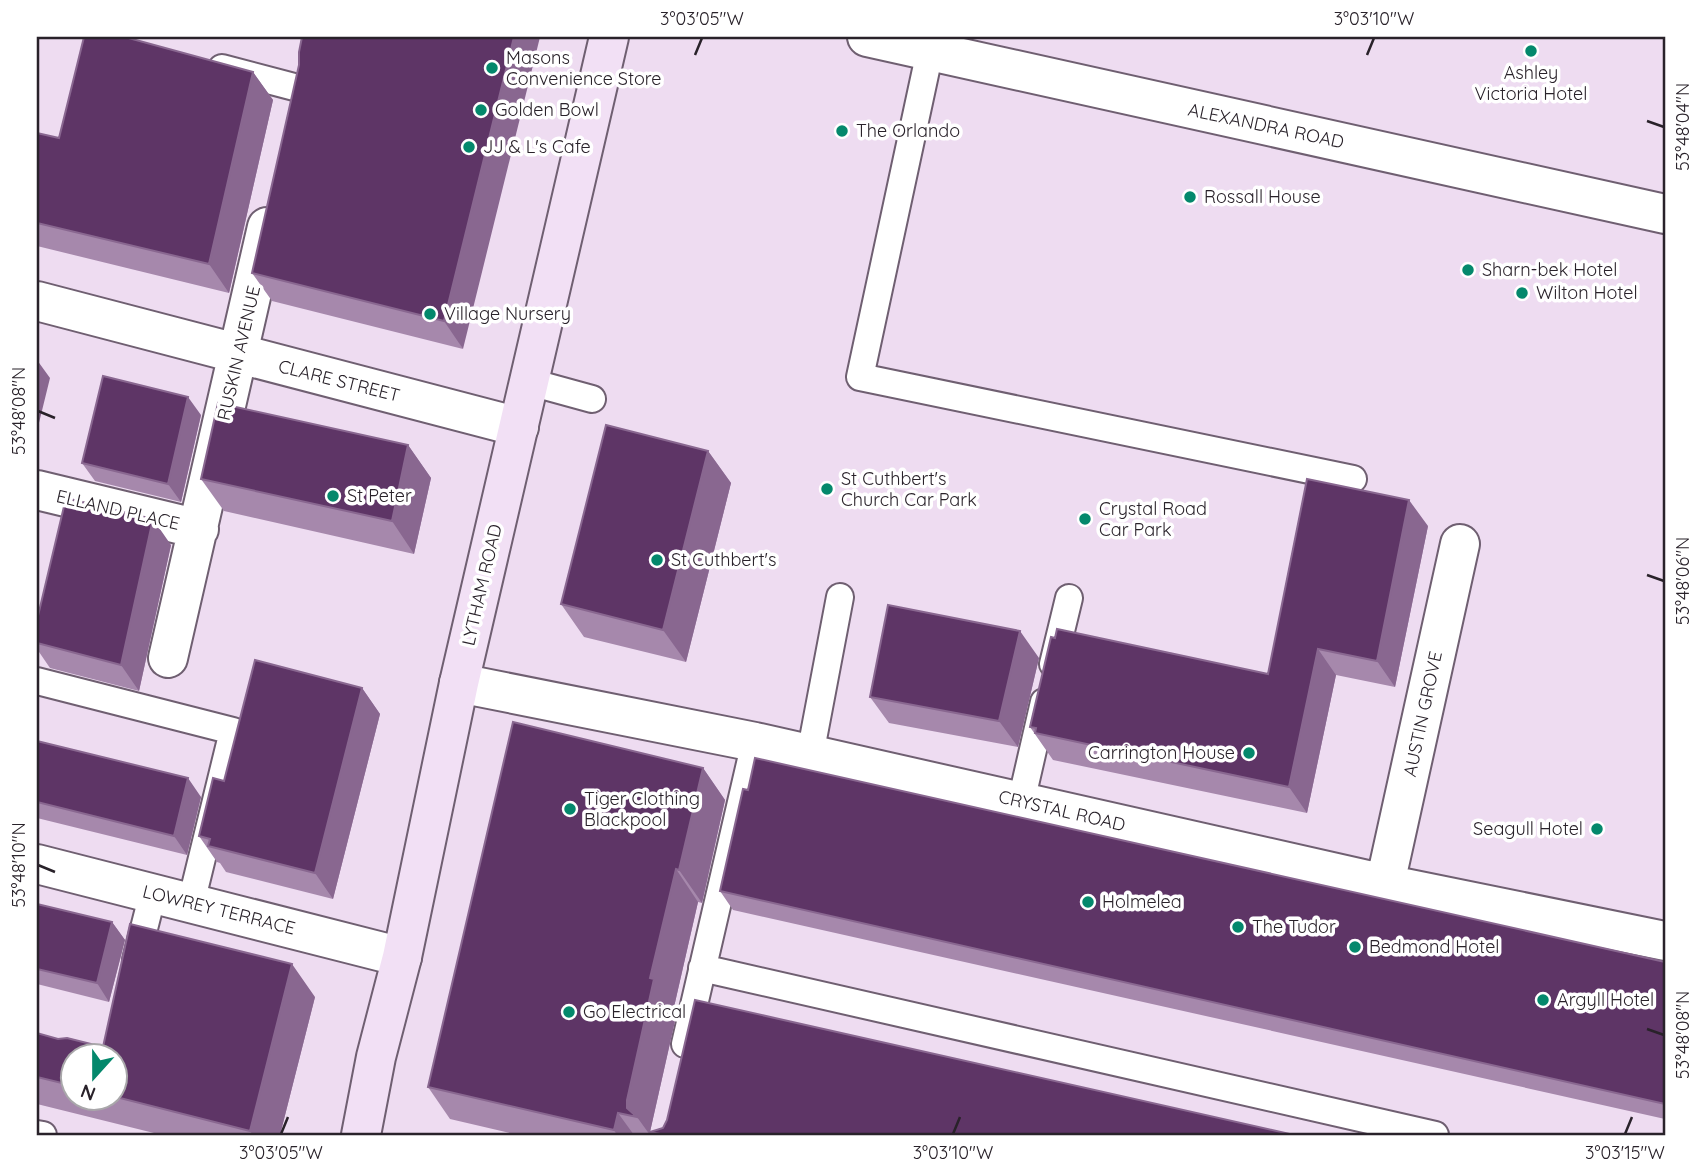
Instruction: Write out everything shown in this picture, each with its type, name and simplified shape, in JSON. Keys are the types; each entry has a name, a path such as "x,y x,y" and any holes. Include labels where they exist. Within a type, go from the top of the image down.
{"main road":[{"name":"LYTHAM ROAD","path":"360,1135 459,683 610,37"}],"street":[{"name":"ALEXANDRA ROAD","path":"867,37 1665,214"},
{"name":"RUSKIN AVENUE","path":"168,659 274,195"},
{"name":"CLARE STREET","path":"37,301 519,427"},
{"name":"ELLAND PLACE","path":"38,497 198,529"},
{"name":"AUSTIN GROVE","path":"1385,884 1460,544"},
{"name":"CRYSTAL ROAD","path":"459,683 755,742 1385,884 1665,941"},
{"name":"LOWREY TERRACE","path":"37,864 401,957"}],"lane":[{"path":"930,51 860,377 1353,479"},
{"path":"193,61 295,102"},
{"path":"530,382 592,399"},
{"path":"810,754 841,597"},
{"path":"1021,802 1069,597"},
{"path":"37,681 233,731 191,903"},
{"path":"679,1071 755,742"},
{"path":"131,981 153,893"},
{"path":"702,968 1434,1135"},
{"path":"37,1134 43,1135"}],"building":[{"path":"84,37 125,37 253,72 209,264 37,223 37,133 59,138"},
{"path":"302,37 514,37 444,321 252,273 299,65"},
{"path":"103,376 188,397 168,484 82,463"},
{"path":"218,403 408,445 392,521 201,479"},
{"name":"St Cuthbert's","path":"606,425 708,451 663,630 561,604"},
{"path":"1307,479 1409,500 1377,661 1318,649 1289,787 1035,733 1036,728 1030,727 1051,637 1055,638 1057,629 1268,674"},
{"path":"66,498 153,519 121,665 37,643 37,620"},
{"path":"888,605 1020,631 999,721 870,697"},
{"path":"255,660 362,688 315,873 208,846 210,839 199,836 213,778 224,781"},
{"path":"513,722 703,768 650,978 654,979 627,1100 627,1108 637,1117 618,1113 614,1130 428,1087"},
{"path":"37,741 188,778 174,836 37,802"},
{"path":"755,758 1665,962 1665,1104 720,891 743,789 748,790"},
{"path":"37,904 112,922 97,983 37,969"},
{"path":"130,924 292,964 250,1131 130,1101 130,1042 104,1042"},
{"path":"695,1000 1294,1135 665,1135 650,1132 663,1128 667,1120"},
{"path":"37,1033 58,1039 83,1042 60,1042 60,1083 37,1077"}],"place":[{"name":"Ashley Victoria Hotel","path":"1531,51"},
{"name":"Masons Convenience Store","path":"492,68"},
{"name":"Golden Bowl","path":"481,110"},
{"name":"The Orlando","path":"842,131"},
{"name":"JJ & L's Cafe","path":"469,147"},
{"name":"Rossall House","path":"1190,197"},
{"name":"Sharn-bek Hotel","path":"1468,270"},
{"name":"Wilton Hotel","path":"1522,293"},
{"name":"Village Nursery","path":"430,314"},
{"name":"St Cuthbert's Church Car Park","path":"827,489"},
{"name":"St Peter","path":"333,496"},
{"name":"Crystal Road Car Park","path":"1085,519"},
{"name":"St Cuthbert's","path":"657,560"},
{"name":"Carrington House","path":"1249,753"},
{"name":"Tiger Clothing Blackpool","path":"570,809"},
{"name":"Seagull Hotel","path":"1597,829"},
{"name":"Holmelea","path":"1088,902"},
{"name":"The Tudor","path":"1238,927"},
{"name":"Bedmond Hotel","path":"1355,947"},
{"name":"Argyll Hotel","path":"1543,1000"},
{"name":"Go Electrical","path":"569,1012"}]}
